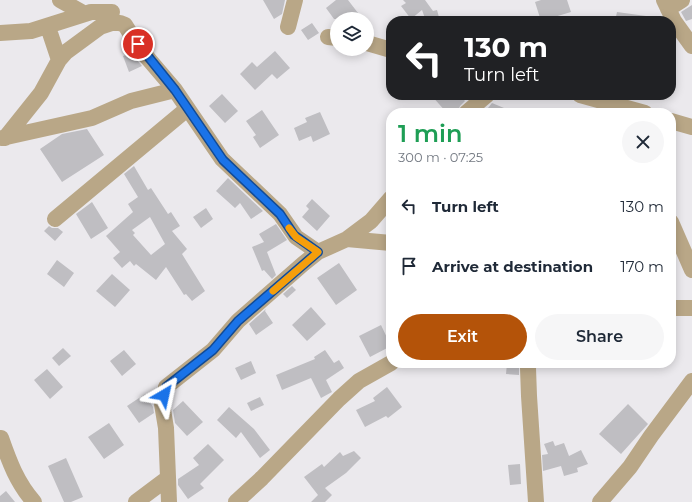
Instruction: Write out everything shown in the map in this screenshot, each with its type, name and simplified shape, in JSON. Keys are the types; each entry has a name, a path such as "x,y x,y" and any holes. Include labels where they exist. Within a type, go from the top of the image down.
{"street":[{"path":"60,0 85,14"},
{"path":"288,28 295,0"},
{"path":"672,16 666,4 682,0"},
{"path":"0,33 31,31 48,27 92,12 113,12 125,25 140,49 175,90 223,160 280,214 294,235 318,252"},
{"path":"2,138 40,93 59,60 66,52 100,27 112,23 113,12"},
{"path":"676,23 692,46"},
{"path":"48,27 59,60"},
{"path":"374,45 386,49"},
{"path":"2,138 92,118 131,100 175,90"},
{"path":"472,108 481,100"},
{"path":"598,100 627,108"},
{"path":"55,219 187,108"},
{"path":"676,122 692,127"},
{"path":"169,502 166,428 162,404 166,387 213,350 238,321 318,252 347,239 375,218 386,204"},
{"path":"676,233 692,270"},
{"path":"347,239 386,243"},
{"path":"676,308 692,308"},
{"path":"236,502 262,478 339,399 360,381 386,366"},
{"path":"528,368 536,502"},
{"path":"600,502 630,467 692,381"},
{"path":"1,438 23,490 34,502"},
{"path":"136,502 168,478"}],"building":[{"path":"263,0 285,0 282,14 274,19"},
{"path":"336,0 348,0 357,12 330,12 330,14 326,8"},
{"path":"403,0 425,0 433,11 437,10 439,16 424,16 422,10 415,16 409,16 401,6 406,3"},
{"path":"541,0 567,0 571,12 558,16 539,16 535,2"},
{"path":"692,5 692,19 686,21 681,12"},
{"path":"617,12 646,16 616,16"},
{"path":"312,23 319,33 308,40 301,30"},
{"path":"275,51 290,68 277,79 272,74 255,90 240,74 252,62 257,67"},
{"path":"131,53 142,66 129,72 123,56"},
{"path":"222,94 238,111 225,123 209,106"},
{"path":"435,100 465,101 459,108 443,108"},
{"path":"492,103 504,108 488,108"},
{"path":"262,110 279,135 260,148 253,137 256,135 246,121"},
{"path":"320,112 330,134 313,142 311,136 299,141 294,128 307,122 305,118"},
{"path":"87,129 104,155 62,182 40,149 62,134"},
{"path":"134,166 148,190 151,188 168,214 171,212 180,226 172,231 187,249 182,254 205,291 192,301 186,294 184,295 166,267 156,280 136,264 134,266 130,261 122,268 113,258 120,252 106,236 133,212 128,204 138,197 124,174","holes":["150,217 165,244 151,255 133,235 135,233 132,230"]},
{"path":"228,178 263,211 251,219 240,203 235,208 216,191"},
{"path":"312,199 330,216 317,231 302,217 309,209 306,206"},
{"path":"92,202 108,228 91,239 76,214"},
{"path":"206,208 213,219 201,228 193,217"},
{"path":"276,224 287,240 267,252 276,275 272,279 264,270 262,271 252,247 264,242 259,234"},
{"path":"49,226 52,228 58,228 63,232 55,241 44,231"},
{"path":"57,260 74,273 64,287 47,274"},
{"path":"339,263 357,290 336,305 317,278"},
{"path":"112,274 130,290 115,307 96,291"},
{"path":"292,286 296,290 287,298 283,294"},
{"path":"311,307 326,324 307,341 292,325"},
{"path":"266,309 265,311 273,323 256,335 249,324"},
{"path":"381,325 386,336 386,349 370,357 359,336"},
{"path":"63,348 71,356 59,366 52,358"},
{"path":"124,350 136,364 122,376 110,361"},
{"path":"325,350 334,363 339,360 344,368 326,380 332,392 321,398 311,378 282,390 276,375 315,359 314,357"},
{"path":"251,361 256,373 241,380 235,368"},
{"path":"507,368 519,368 519,375 506,374"},
{"path":"47,369 63,387 50,399 34,380"},
{"path":"387,387 402,407 388,418 386,416 365,427 356,410 375,401 373,398"},
{"path":"145,394 153,407 154,413 139,423 127,406"},
{"path":"260,397 264,405 251,411 247,403"},
{"path":"183,401 203,422 187,436 175,423 173,410"},
{"path":"628,404 648,424 621,454 599,434"},
{"path":"229,407 254,429 270,450 260,458 241,432 236,438 217,420"},
{"path":"109,423 124,445 104,459 88,437"},
{"path":"553,441 555,446 564,443 569,456 581,450 588,464 577,468 578,472 564,476 561,466 543,471 542,455 548,454 544,444"},
{"path":"208,444 224,460 200,484 204,488 188,499 178,485 178,479 199,465 193,458"},
{"path":"354,451 361,458 346,473 325,488 332,495 325,502 311,502 318,495 304,477 322,464 324,467 340,452 343,456"},
{"path":"66,458 83,497 71,502 64,502 48,466"},
{"path":"520,464 521,484 510,485 508,465"},
{"path":"6,491 15,502 0,502 0,496"}],"slow traffic":[{"path":"273,291 318,252 296,237 289,228"}],"route":[{"path":"138,44 175,90 223,160 280,214 296,237 318,252 238,321 213,350 166,387 164,395"}]}
